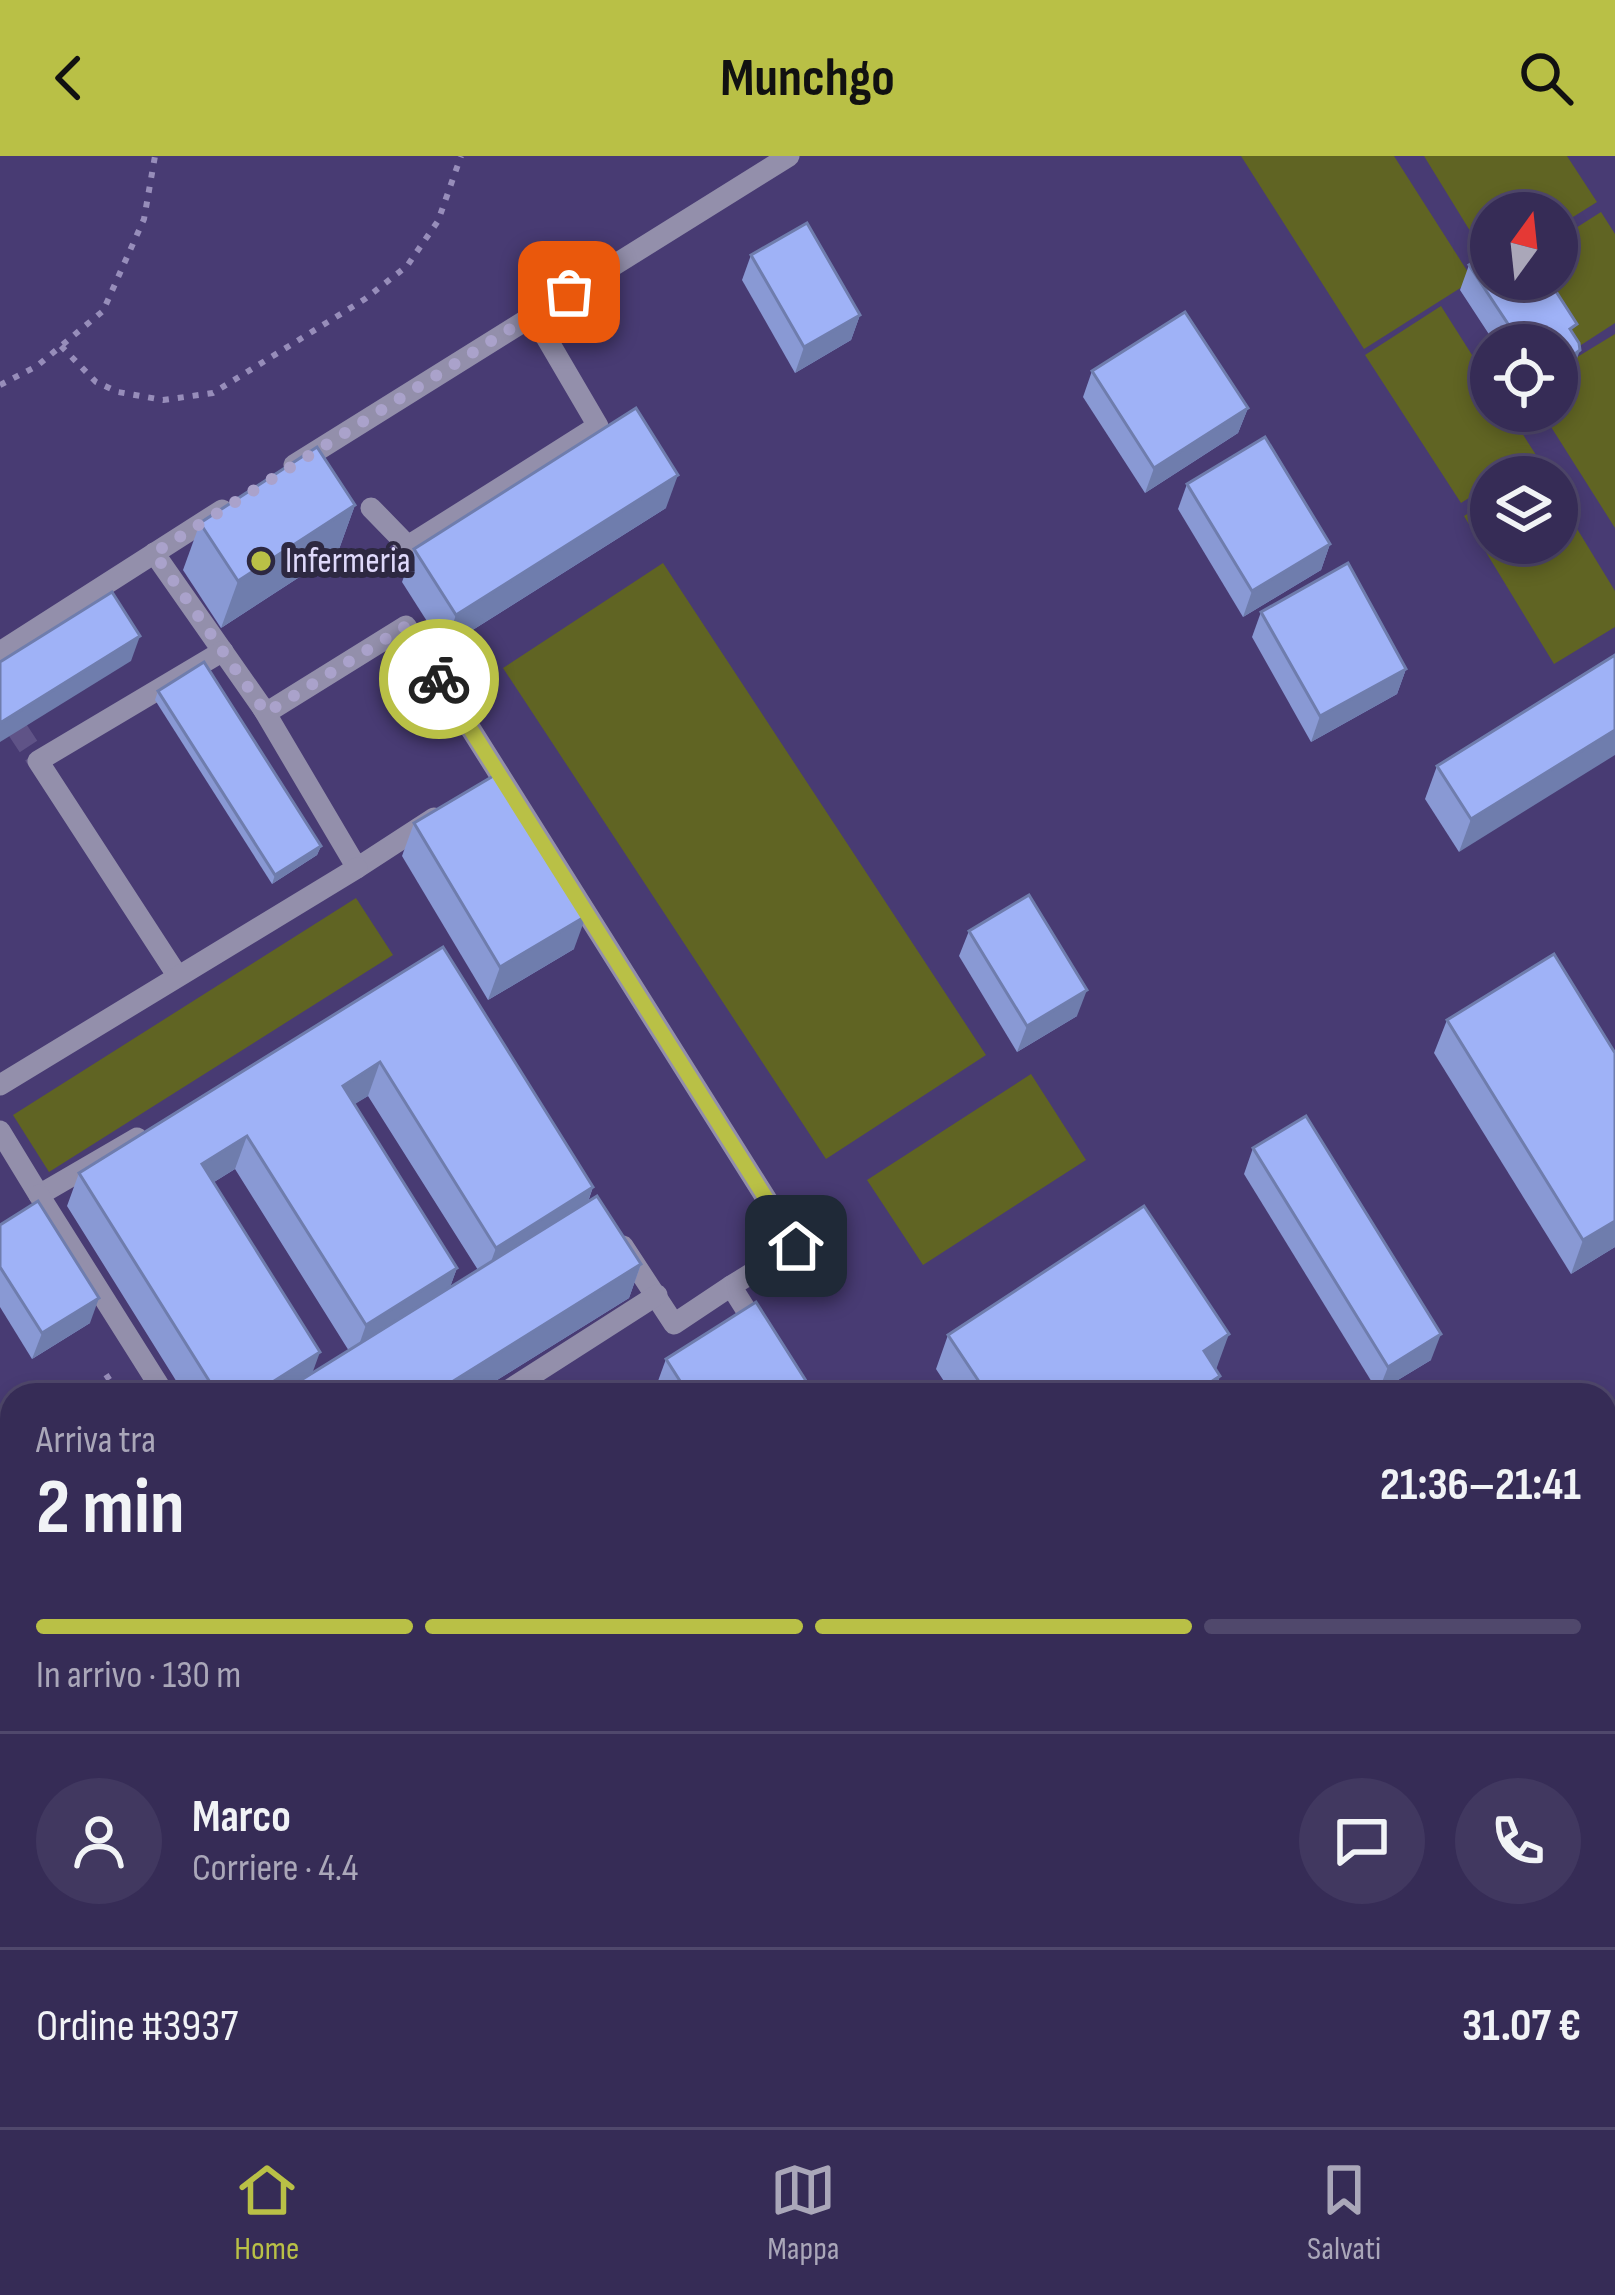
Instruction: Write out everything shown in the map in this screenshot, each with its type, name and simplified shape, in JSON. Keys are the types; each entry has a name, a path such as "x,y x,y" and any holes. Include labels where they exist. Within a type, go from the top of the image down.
{"street":[{"path":"275,477 789,156"},
{"path":"371,508 408,546 598,426 533,315"},
{"path":"0,652 235,502"},
{"path":"154,553 266,713 406,626 491,781 796,1246 674,1324 617,1237"},
{"path":"177,975 38,761 223,652"},
{"path":"262,707 357,868"},
{"path":"0,1085 446,810"},
{"path":"39,1195 158,1125"},
{"path":"0,1131 157,1383"},
{"path":"731,1286 766,1341"},
{"path":"520,1383 656,1295"}],"path":[{"path":"0,385 37,366 103,311 144,219 155,156"},
{"path":"61,346 96,382 118,392 164,400 213,393 365,299 407,266 438,221 461,156"},
{"path":"98,1383 140,1356"}],"green space":[{"path":"1241,156 1394,156 1470,282 1364,349"},
{"path":"1424,156 1567,156 1597,202 1578,214 1578,192 1470,192 1470,231"},
{"path":"1601,212 1615,234 1615,323 1578,347 1578,324 1563,324 1548,300 1578,300 1578,227"},
{"path":"1441,306 1470,352 1470,432 1521,432 1536,455 1470,456 1470,497 1461,503 1365,355"},
{"path":"1615,334 1615,528 1578,470 1578,456 1569,456 1554,432 1578,432 1578,357"},
{"path":"1578,530 1615,591 1615,627 1554,664 1493,564 1578,564"},
{"path":"663,563 986,1055 826,1159 503,668"},
{"path":"356,898 393,955 49,1172 13,1115"},
{"path":"1031,1074 1086,1160 923,1265 867,1180"}],"building":[{"path":"807,223 860,315 804,347 751,255"},
{"path":"1492,300 1562,300 1577,324 1508,324"},
{"path":"1185,312 1248,408 1154,468 1092,371"},
{"path":"636,408 678,475 456,615 414,549"},
{"path":"1265,437 1330,544 1252,591 1187,484"},
{"path":"317,447 355,505 238,581 200,523"},
{"path":"1348,563 1406,669 1320,716 1261,612"},
{"path":"112,592 140,636 0,723 0,662"},
{"path":"1615,655 1615,730 1471,819 1437,766"},
{"path":"204,662 321,846 275,875 158,691"},
{"path":"500,772 586,916 500,967 414,823"},
{"path":"1029,895 1087,990 1027,1026 969,931"},
{"path":"443,947 593,1187 496,1248 380,1062 343,1086 457,1268 366,1325 247,1136 202,1164 320,1352 271,1383 210,1383 79,1173"},
{"path":"1554,954 1615,1053 1615,1221 1583,1240 1447,1020"},
{"path":"1306,1116 1441,1334 1388,1367 1253,1148"},
{"path":"597,1196 641,1264 450,1383 296,1383"},
{"path":"38,1201 99,1298 42,1333 0,1267 0,1225"},
{"path":"1144,1206 1229,1334 1204,1351 1220,1376 1209,1383 980,1383 948,1335"},
{"path":"756,1302 807,1383 681,1383 666,1359"}],"tunnel":[{"path":"0,703 38,761"}],"way so far":[{"path":"439,679 406,626 266,713 154,553 569,292"}],"place":[{"name":"Infermeria","path":"261,561"}],"route":[{"path":"439,679 796,1246"}]}
